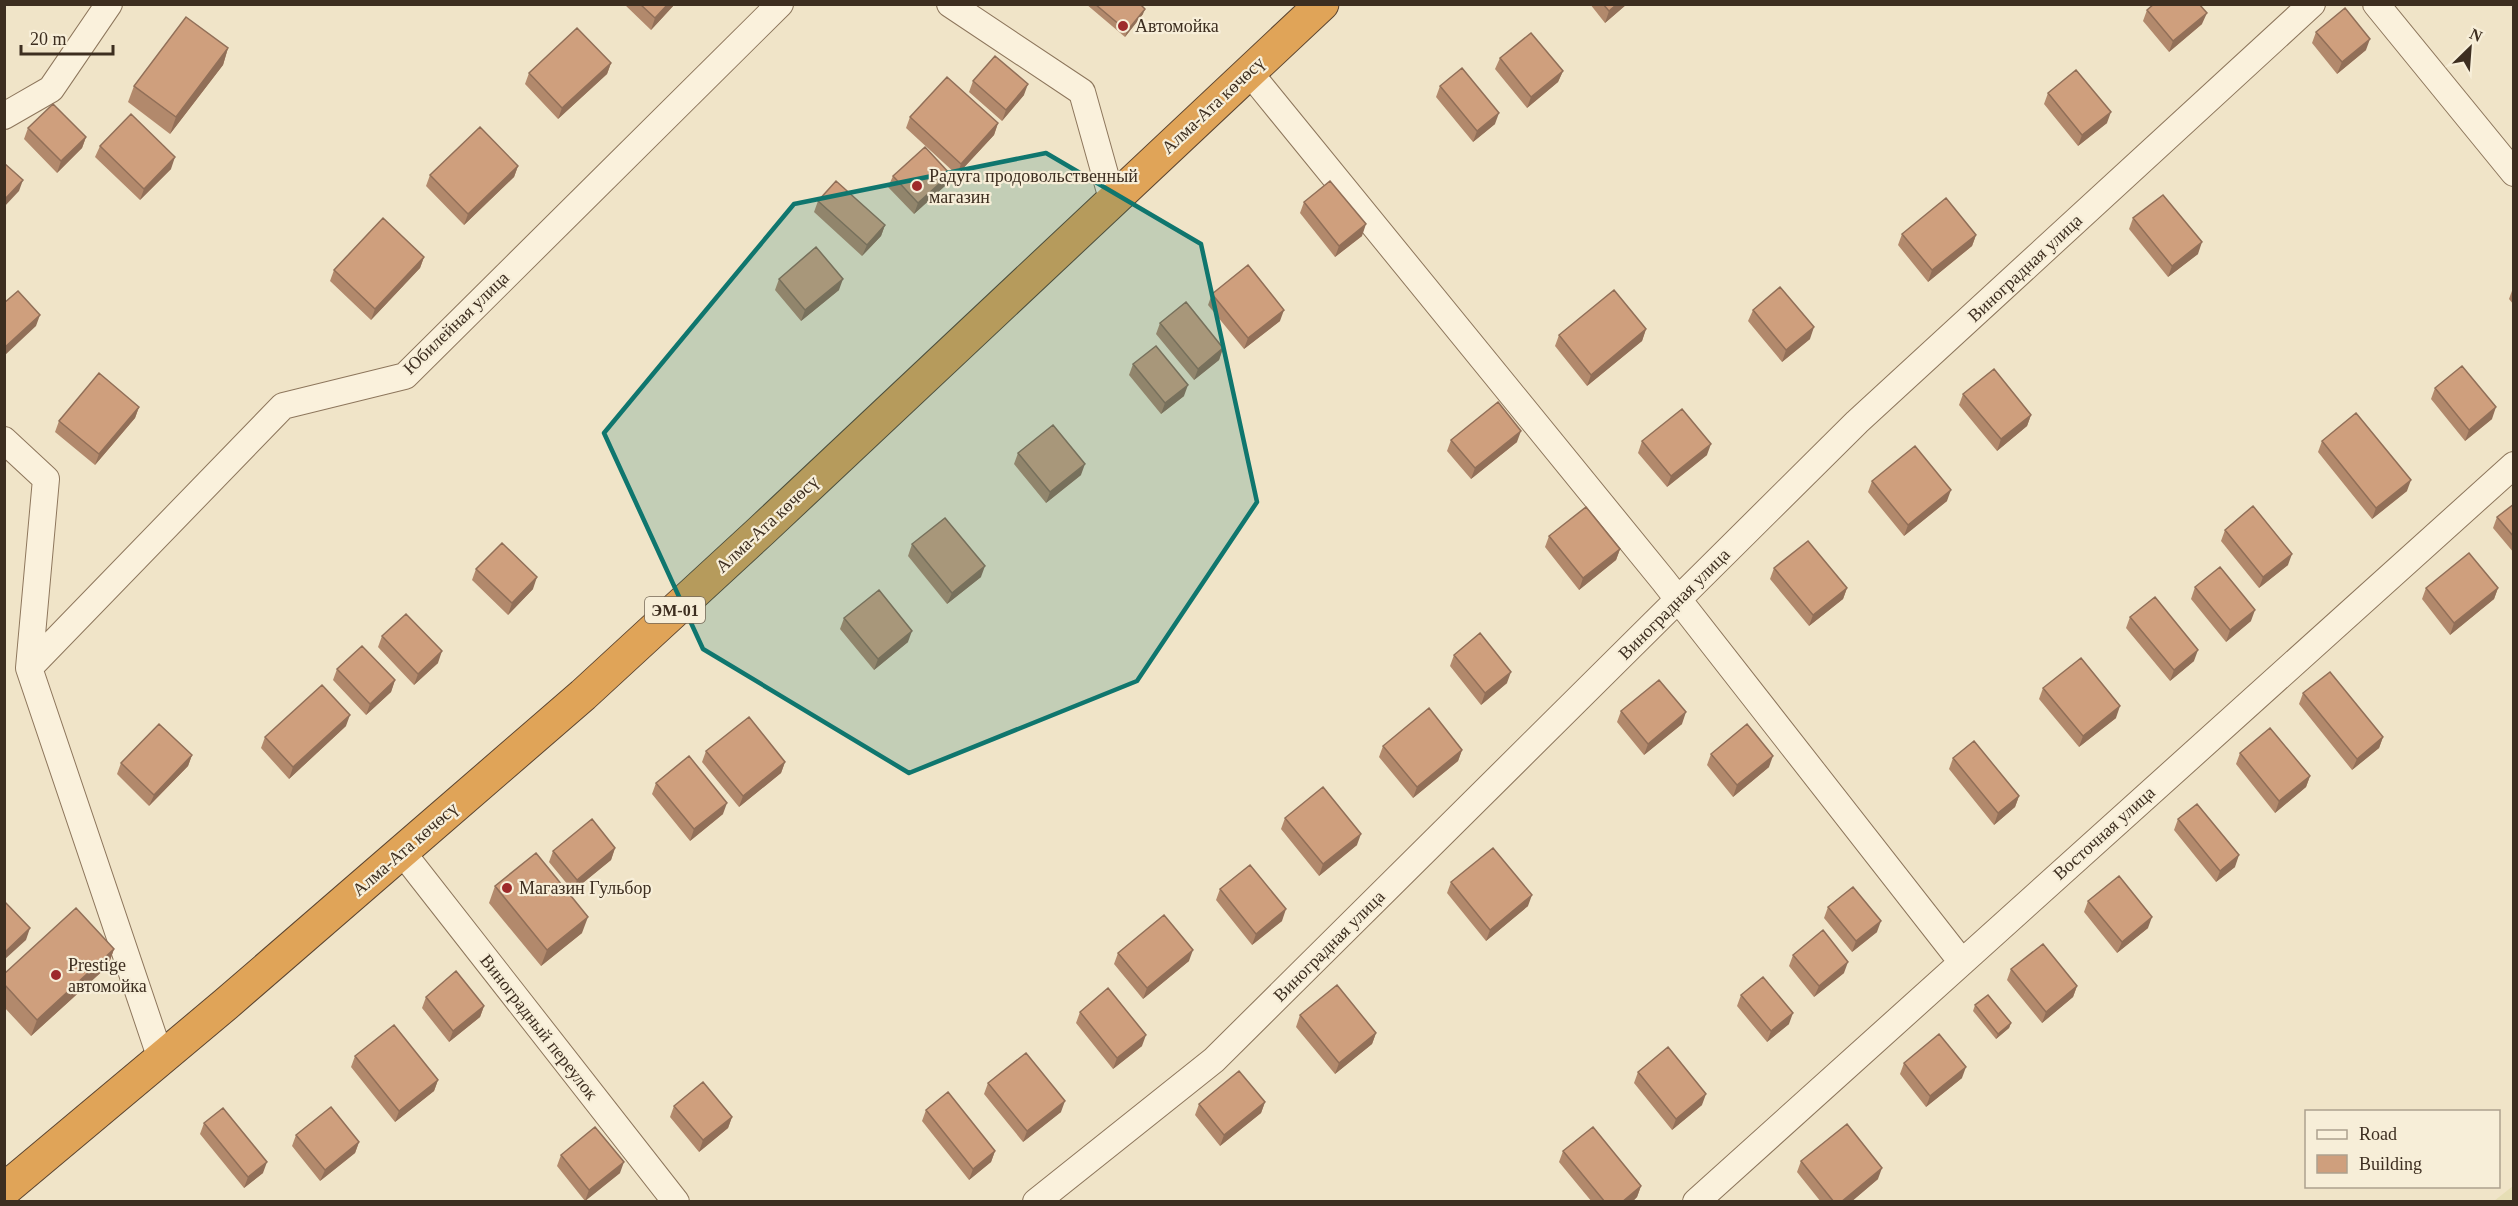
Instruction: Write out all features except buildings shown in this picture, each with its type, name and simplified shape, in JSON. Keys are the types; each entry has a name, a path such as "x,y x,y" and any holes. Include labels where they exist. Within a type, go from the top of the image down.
{"highway":[{"name":"Алма-Ата көчөсү","path":"4,1190 161,1059 583,695 1322,4"}],"street":[{"path":"4,116 51,89 109,4"},
{"name":"Юбилейная улица","path":"29,668 283,406 405,376 780,4"},
{"path":"950,4 1082,92 1112,199"},
{"name":"Виноградная улица","path":"1036,1202 1214,1060 1857,422 2312,4"},
{"path":"2376,4 2514,173"},
{"path":"1249,72 1678,600 1961,961"},
{"path":"4,441 46,479 29,668 161,1059"},
{"name":"Восточная улица","path":"1696,1202 2514,465"},
{"name":"Виноградный переулок","path":"402,852 676,1202"}],"highlighted area":[{"path":"1046,153 1201,244 1257,502 1137,681 909,773 703,649 604,433 794,204"}],"shaded area":[{"path":"2513,1186 2513,1201 2494,1201"}],"place":[{"name":"Автомойка","path":"1123,26"},
{"name":"Радуга продовольственный магазин","path":"917,186"},
{"name":"Магазин Гульбор","path":"507,888"},
{"name":"Prestige автомойка","path":"56,975"}]}
